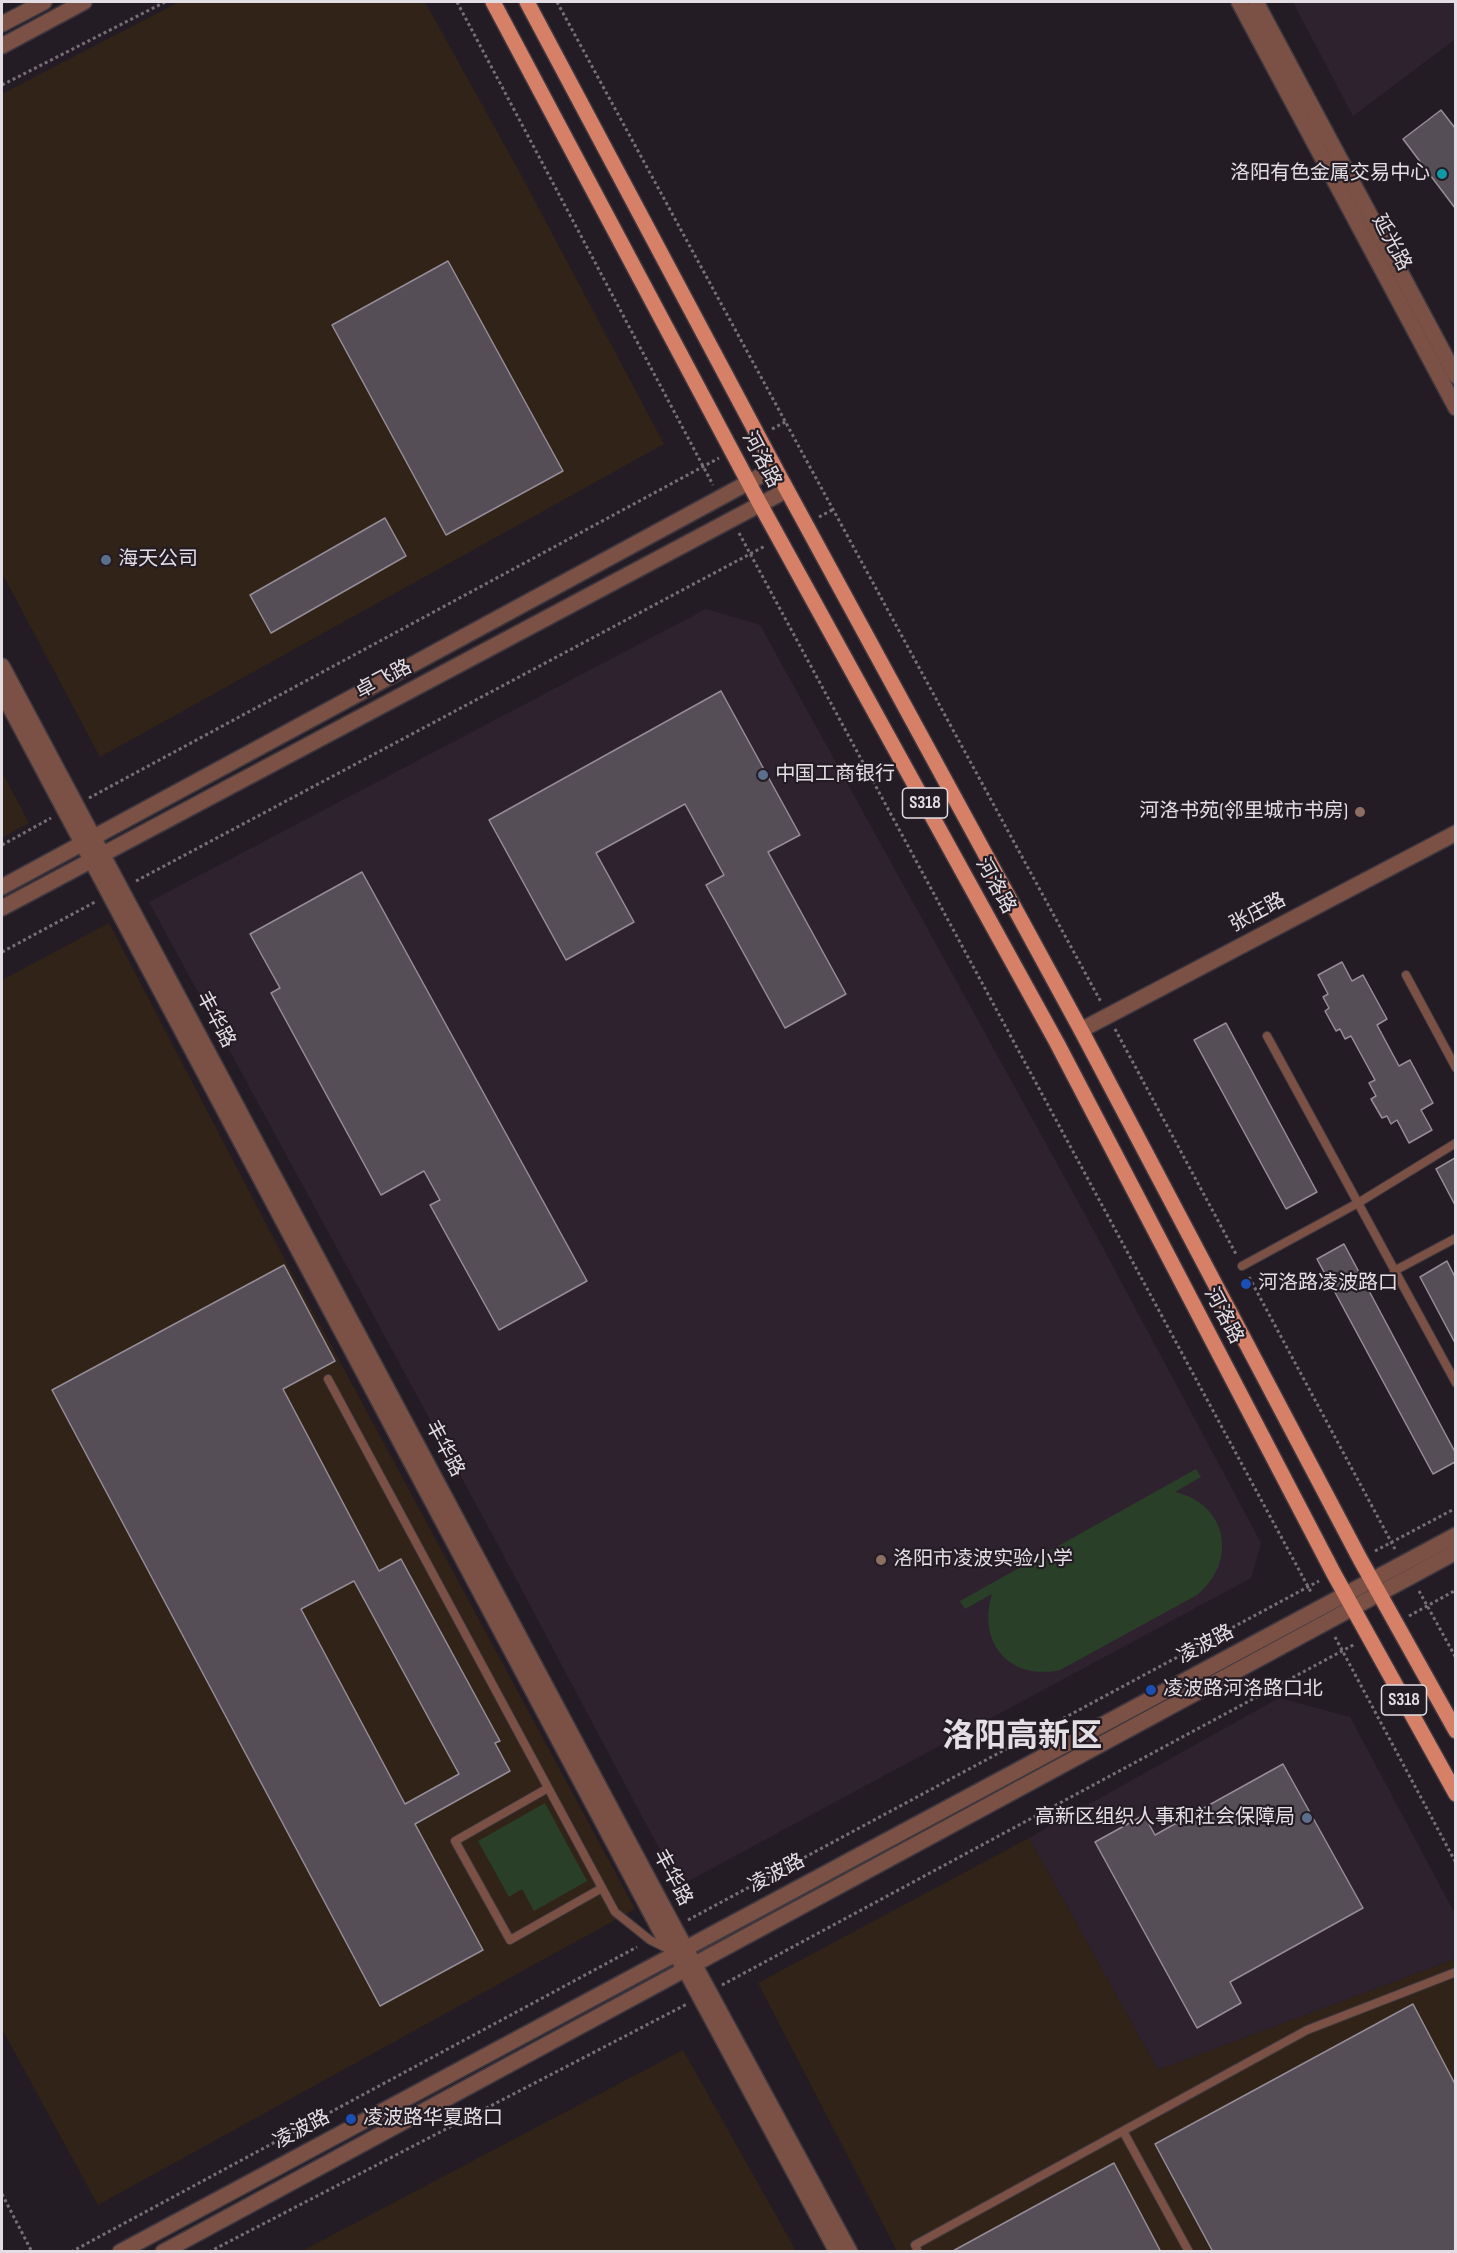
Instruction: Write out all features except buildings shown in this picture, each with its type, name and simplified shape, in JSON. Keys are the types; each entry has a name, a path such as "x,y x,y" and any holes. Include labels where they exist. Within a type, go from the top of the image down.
{"main road":[{"name":"河洛路","path":"493,2 760,504 1057,1043 1334,1574 1455,1794"},
{"name":"河洛路","path":"527,2 775,468 1081,1030 1360,1559 1455,1731"}],"street":[{"path":"2,24 44,2"},
{"path":"2,46 84,2"},
{"name":"延光路","path":"1239,2 1455,408"},
{"name":"延光路","path":"1256,2 1455,376"},
{"name":"卓飞路","path":"2,887 775,468"},
{"name":"卓飞路","path":"2,908 787,490"},
{"name":"丰华路","path":"2,666 70,808"},
{"name":"丰华路","path":"2,692 89,841 674,1927 681,1949 837,2252"},
{"name":"张庄路","path":"1081,1030 1455,833"},
{"name":"丰华路","path":"116,891 662,1934 681,1949"},
{"name":"凌波路","path":"1376,1586 1404,1562 1455,1535"},
{"name":"凌波路","path":"163,2252 690,1966 1349,1600 1376,1586 1411,1576 1455,1552"},
{"name":"凌波路","path":"120,2252 681,1949 1323,1615"},
{"name":"丰华路","path":"705,1995 850,2252"}],"lane":[{"path":"1406,975 1455,1068"},
{"path":"1268,1036 1455,1383"},
{"path":"1242,1266 1358,1203 1455,1143"},
{"path":"1394,1271 1455,1238"},
{"path":"328,1380 615,1912 650,1940 681,1949"},
{"path":"548,1788 455,1841 510,1940 602,1888"},
{"path":"918,2252 915,2245 1307,2030 1455,1972"},
{"path":"1123,2131 1189,2252"}],"path":[{"path":"2,85 165,2"},
{"path":"457,2 720,498"},
{"path":"557,2 787,421 1391,1543 1404,1562"},
{"path":"759,436 787,421"},
{"path":"2,845 732,451"},
{"path":"806,524 834,509"},
{"path":"731,519 1455,1863"},
{"path":"2,952 779,538"},
{"path":"1360,1559 1455,1508"},
{"path":"674,1927 1307,1586 1334,1574"},
{"path":"1411,1576 1455,1658"},
{"path":"1395,1623 1455,1590"},
{"path":"209,2252 705,1995 1369,1637"},
{"path":"71,2252 650,1940"},
{"path":"2,2194 32,2252"}],"shaded area":[{"path":"179,2 425,2 520,173 664,444 100,757 2,573 2,94"},
{"path":"1293,2 1455,2 1455,39 1353,116"},
{"path":"706,609 760,625 1088,1220 1261,1543 1251,1578 679,1886 496,1541 149,902"},
{"path":"2,772 29,823 2,838"},
{"path":"109,923 284,1258 635,1909 98,2205 2,2029 2,980"},
{"path":"1279,1698 1350,1717 1455,1914 1455,1959 1158,2070 1029,1838"},
{"path":"1029,1838 1158,2070 1455,1959 1455,2251 897,2251 758,1983"},
{"path":"683,2050 796,2251 302,2251"}],"green space":[{"path":"1196,1469 1201,1477 1175,1492 1193,1499 1207,1509 1216,1521 1221,1536 1222,1551 1218,1567 1210,1582 1197,1595 1060,1670 1042,1672 1026,1670 1012,1663 1001,1654 993,1642 989,1628 992,1594 965,1609 960,1601"},
{"path":"545,1803 587,1881 534,1911 522,1889 509,1897 478,1841"}],"place":[{"name":"洛阳有色金属交易中心","path":"1442,174"},
{"name":"海天公司","path":"106,560"},
{"name":"中国工商银行","path":"763,775"},
{"name":"河洛书苑(邻里城市书房)","path":"1360,812"},
{"name":"河洛路凌波路口","path":"1246,1284"},
{"name":"洛阳市凌波实验小学","path":"881,1560"},
{"name":"凌波路河洛路口北","path":"1151,1690"},
{"name":"高新区组织人事和社会保障局","path":"1307,1818"},
{"name":"凌波路华夏路口","path":"351,2119"}],"district":[{"name":"洛阳高新区","path":"1022,1738"}]}
